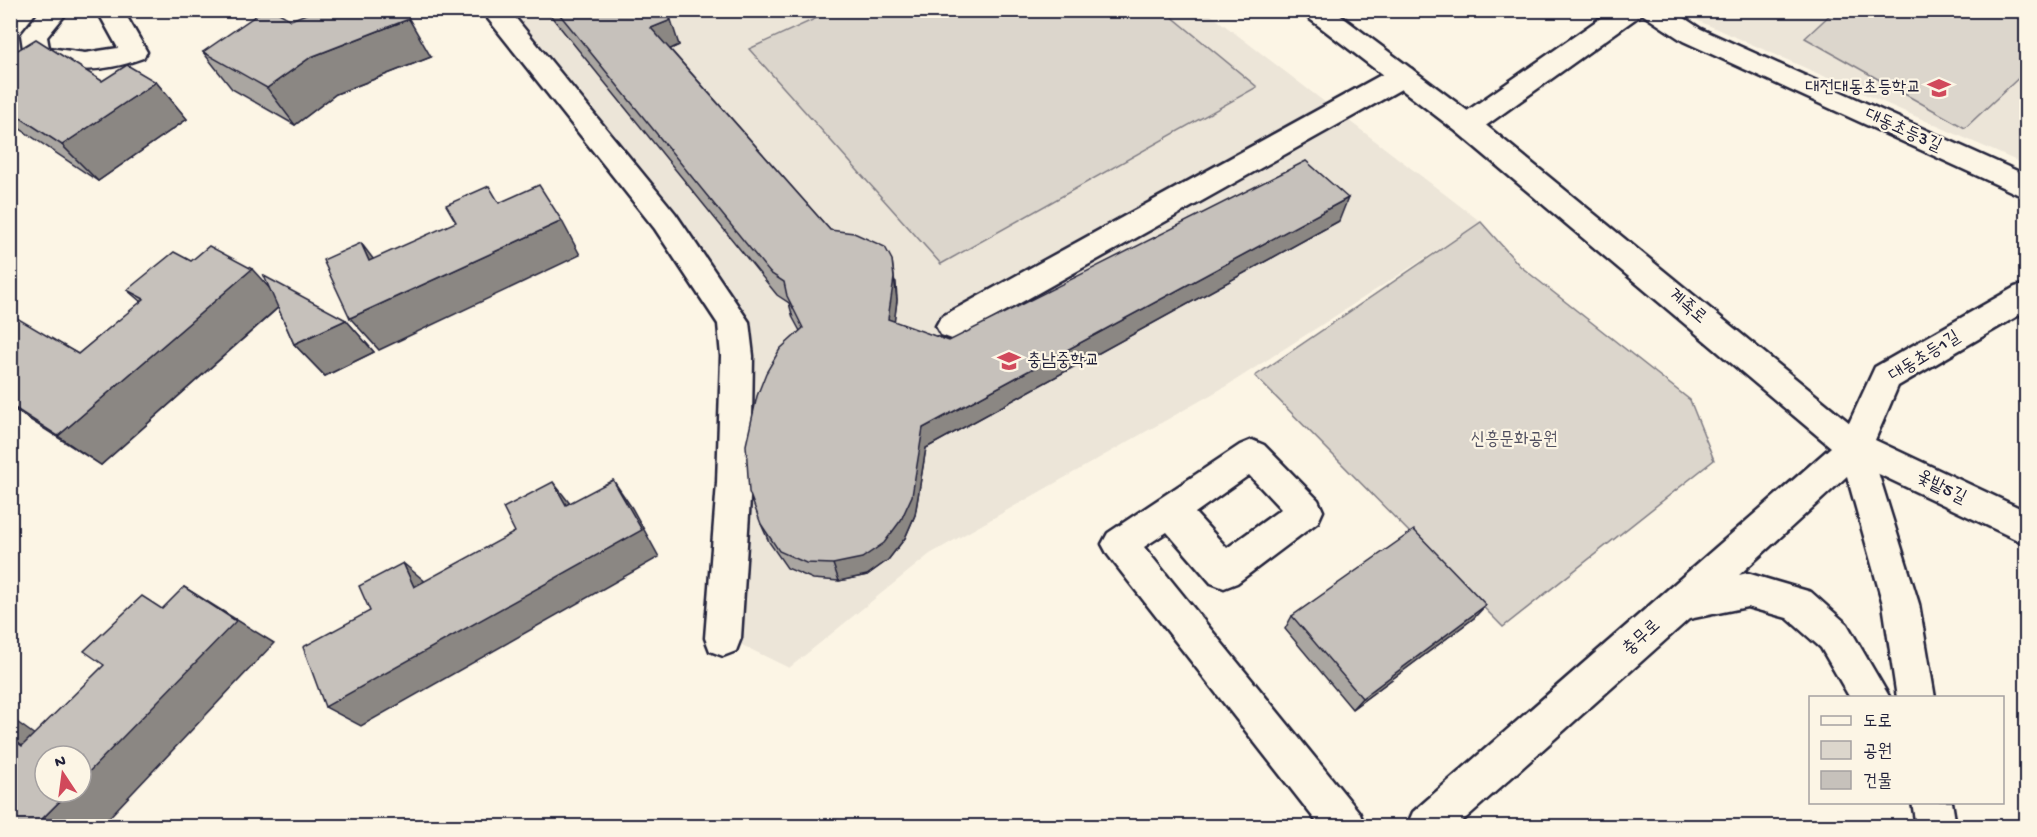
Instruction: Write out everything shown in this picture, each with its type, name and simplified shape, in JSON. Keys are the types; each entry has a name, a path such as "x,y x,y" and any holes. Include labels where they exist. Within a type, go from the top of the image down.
{"street":[{"path":"56,10 34,35 37,56 79,63 114,60 134,52 110,10"},
{"name":"계족로","path":"1315,10 1467,125 1855,447"},
{"path":"1467,125 1631,10"},
{"name":"대동초등3길","path":"1652,10 1692,35 2026,187"},
{"path":"493,11 665,221 733,322 737,356 734,483 723,638"},
{"path":"952,326 1402,76"},
{"name":"대동초등1길","path":"1855,447 1886,377 2026,296"},
{"path":"1855,447 1900,604 1916,696"},
{"name":"옻밭5길","path":"1855,447 2026,528"},
{"name":"충무로","path":"1427,826 1855,447"},
{"path":"1171,511 1120,544 1345,826"},
{"path":"1680,604 1747,590 1798,604 1834,636 1870,696"},
{"path":"1932,804 1936,826"}],"shaded area":[{"name":"충남중학교","path":"514,11 1206,11 1481,222 1228,385 930,554 789,668 742,645 752,337"},
{"name":"대전대동초등학교","path":"1676,11 2026,11 2026,165"}],"green space":[{"path":"832,11 1165,11 1257,87 941,264 749,49"},
{"name":"대전대동초등학교","path":"1834,11 2026,11 2026,71 1965,128 1805,38"},
{"name":"신흥문화공원","path":"1481,222 1520,266 1690,400 1714,460 1503,627 1255,376"}],"building":[{"path":"264,10 274,10 291,20 316,10 404,10 409,19 311,57 267,88 203,52"},
{"path":"556,10 663,10 671,20 651,28 830,230 854,233 885,247 892,260 894,278 888,319 949,341 1306,161 1348,198 923,428 912,496 901,520 884,543 862,558 833,564 806,563 779,551 761,524 749,492 746,445 757,396 766,373 780,349 803,328 787,296 784,282 770,273"},
{"path":"36,39 102,81 127,65 156,82 62,145 10,111 10,46 18,50"},
{"path":"539,185 562,221 350,318 323,260 361,243 369,261 456,222 446,205 489,186 499,203"},
{"path":"209,246 252,269 58,436 10,405 10,316 12,315 78,354 144,299 127,290 174,252 191,261"},
{"path":"264,276 346,320 294,344"},
{"path":"613,480 642,530 325,707 303,647 370,611 359,586 403,563 414,587 515,532 503,508 553,482 566,505"},
{"path":"1414,530 1486,605 1362,698 1292,616"},
{"path":"184,587 236,621 93,768 93,744 33,744 33,804 57,804 35,826 10,826 10,737 22,746 104,665 84,651 142,596 162,609"}],"place":[{"name":"대전대동초등학교","path":"1939,88"},
{"name":"충남중학교","path":"1009,361"}]}
